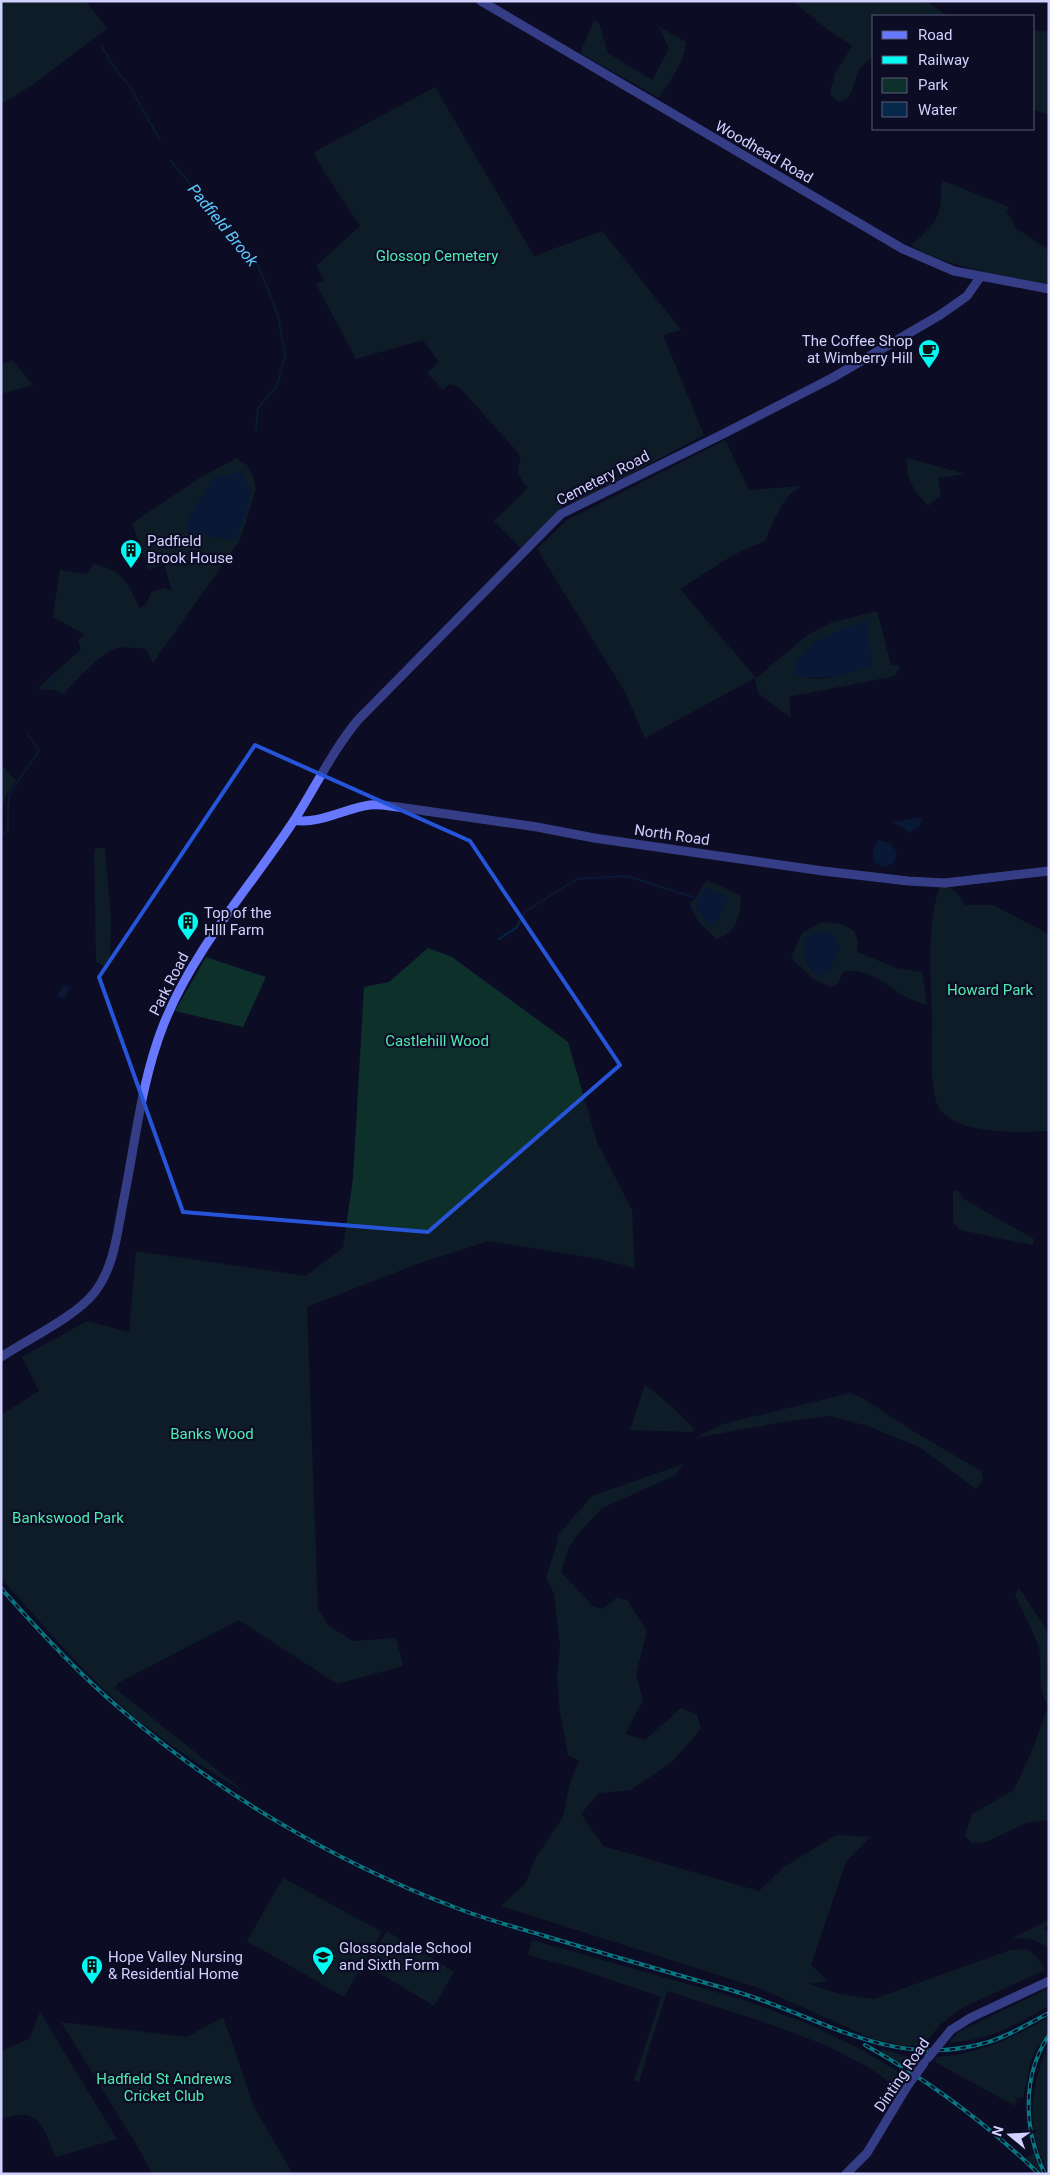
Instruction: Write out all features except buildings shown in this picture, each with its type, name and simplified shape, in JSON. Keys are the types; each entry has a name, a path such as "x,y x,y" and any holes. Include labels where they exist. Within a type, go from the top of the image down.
{"street":[{"name":"Woodhead Road","path":"481,1 903,249 954,271 1049,288"},
{"name":"Cemetery Road","path":"294,820 341,743 358,720 561,514 832,378 940,315 967,296 981,276"},
{"name":"North Road","path":"294,820 314,819 372,805 398,807 812,870 936,883 1049,870"},
{"name":"Park Road","path":"1,1357 72,1313 94,1294 103,1280 109,1264 151,1065 163,1027 179,990 204,948 294,820"},
{"name":"Dinting Road","path":"846,2174 867,2153 908,2085 951,2030 970,2018 1049,1981"}],"highlighted area":[{"path":"255,745 470,841 620,1065 428,1232 183,1212 99,977"}],"green space":[{"path":"1,1 86,1 107,28 34,84 1,104"},
{"path":"792,1 926,1 945,14 952,15 872,15 872,57 860,68 849,97 839,102 830,94 835,74 852,46"},
{"path":"594,20 599,23 608,53 652,80 669,49 659,27 686,42 680,64 659,98 580,53"},
{"path":"1035,30 1049,32 1049,114 1035,110"},
{"name":"Glossop Cemetery","path":"435,87 534,256 602,231 681,330 663,335 704,435 577,502 572,502 568,499 521,548 494,521 528,488 519,474 518,467 521,458 514,448 459,387 450,384 443,390 427,373 439,362 423,340 356,359 316,284 324,280 316,266 360,226 323,170 314,152"},
{"path":"941,180 1009,207 1006,211 1017,229 1049,250 1049,284 961,266 911,246 933,224 936,218 941,203"},
{"path":"13,361 33,385 1,394 1,364"},
{"path":"725,440 749,490 801,486 788,496 783,503 765,541 733,555 680,589 756,678 809,634 830,623 877,611 891,665 900,665 895,676 789,697 791,718 758,693 755,678 645,738 625,692 537,549 567,520","holes":["816,641 873,666 823,679 807,678 794,665"]},
{"path":"237,458 248,466 256,489 240,540 153,663 146,649 126,647 114,649 95,662 63,694 54,690 37,689 81,649 78,641 84,634 53,617 60,570 87,574 93,564 111,570 123,578 140,608 146,605 151,592 164,588 172,591 164,564 148,570 132,523 201,477","holes":["214,478 245,517 187,522"]},
{"path":"907,458 965,474 938,478 941,496 928,506 912,485 908,473"},
{"path":"1,764 16,781 4,798 1,821"},
{"path":"105,848 111,920 110,958 104,966 96,962 94,850"},
{"path":"707,880 740,895 741,902 737,921 729,932 717,939 696,917 690,902 694,900"},
{"name":"Howard Park","path":"941,882 956,892 965,905 993,905 1049,934 1049,1131 1009,1132 979,1129 953,1120 943,1113 938,1106 932,1068 930,948 934,907"},
{"path":"821,922 841,924 854,931 858,941 857,952 896,968 922,972 927,1005 908,998 877,979 861,972 843,972 838,984 831,987 813,979 791,958 802,933"},
{"path":"428,948 452,957 568,1042 597,1142 632,1210 635,1268 599,1259 489,1241 417,1264 307,1307 318,1609 329,1626 353,1641 396,1638 403,1666 337,1684 239,1620 118,1683 115,1688 246,1793 176,1749 113,1698 74,1659 1,1578 1,1415 39,1391 22,1357 87,1321 129,1332 136,1251 306,1276 343,1248 353,1178 364,987 389,982"},
{"path":"206,957 266,977 243,1027 175,1011"},
{"path":"958,1190 962,1198 1034,1239 1033,1245 960,1230 953,1222 953,1192"},
{"path":"645,1385 669,1404 695,1430 692,1432 630,1430"},
{"path":"850,1393 864,1399 913,1431 981,1471 983,1479 976,1489 919,1447 868,1426 829,1416 777,1423 695,1438 723,1424"},
{"path":"683,1464 676,1475 602,1508 577,1535 568,1549 561,1572 593,1606 602,1609 617,1597 627,1600 647,1631 636,1674 643,1700 625,1734 645,1740 681,1708 697,1714 701,1729 672,1762 631,1790 599,1793 581,1814 603,1846 759,1891 784,1867 836,1835 870,1837 846,1862 811,1965 828,1981 809,1984 840,1994 874,1999 1010,1950 1027,1949 1037,1957 1045,1970 962,2008 941,2024 923,2045 906,2046 873,2039 762,1989 501,1906 525,1884 535,1859 563,1817 570,1783 579,1761 568,1755 560,1713 557,1677 560,1646 554,1593 546,1578 558,1535 592,1496"},
{"path":"1019,1588 1049,1634 1049,1820 1026,1823 986,1842 973,1844 965,1836 972,1814 1014,1790 1034,1746 1048,1706 1041,1686 1039,1647 1015,1595"},
{"path":"283,1878 382,1932 344,1997 247,1941"},
{"path":"1049,1920 1049,1925 1043,1928 1049,1933 1049,1949 1031,1940 1022,1938 1011,1939"},
{"path":"387,1931 454,1972 434,2006 366,1965"},
{"path":"532,1940 744,2000 811,2025 862,2050 902,2074 896,2083 889,2082 868,2067 825,2045 770,2024 667,1991 639,2082 634,2080 661,1997 576,1968 528,1955"},
{"path":"1049,1988 1049,2006 1024,2020 990,2035 949,2043 958,2032"},
{"path":"40,2012 117,2139 56,2157 43,2127 38,2121 25,2115 1,2119 1,2051 29,2039"},
{"name":"Hadfield St Andrews Cricket Club","path":"223,2017 254,2107 293,2174 152,2174 142,2154 61,2022 187,2037"},
{"path":"1049,2017 1049,2033 1041,2045 1038,2045 1031,2061 1023,2098 1017,2098 1015,2106 935,2062 936,2057 966,2053 995,2044"},
{"path":"1049,2042 1049,2172 1035,2139 1032,2107 1038,2075"},
{"path":"882,2049 919,2060 913,2070 881,2052"},
{"path":"1034,2153 1043,2174 1025,2158"}],"water":[{"path":"240,472 251,491 245,517 235,540 190,534 186,522 214,478"},
{"path":"866,619 873,667 825,677 815,678 796,675 794,665 816,641"},
{"path":"918,817 922,819 919,827 909,833 901,826 892,823"},
{"path":"879,840 889,843 897,852 894,863 883,867 874,862 875,844"},
{"path":"708,888 728,897 718,921 711,925 695,909 703,889"},
{"path":"816,931 831,932 841,947 829,971 817,977 806,963 804,940"},
{"path":"63,985 70,988 64,999 57,996"}],"waterway":[{"name":"Padfield Brook","path":"101,45 112,64 130,87 160,140"},
{"name":"Padfield Brook","path":"171,161 258,265 278,315 285,356 277,386 258,408 256,431"},
{"path":"50,685 51,680 59,675"},
{"name":"Padfield Brook","path":"1,835 8,831 10,793 39,751 28,735"},
{"path":"499,939 516,928 526,911 577,879 627,876 699,899"}],"railway":[{"path":"1,1588 58,1650 102,1693 195,1768 277,1822 320,1846 409,1889 500,1923 734,1991 826,2026 886,2045 918,2050 950,2050 985,2043 1009,2034 1049,2013"},
{"path":"1045,2174 1033,2140 1029,2104 1034,2068 1040,2051 1049,2035"},
{"path":"865,2045 934,2088 978,2120 1039,2174"}],"place":[{"name":"The Coffee Shop at Wimberry Hill","path":"929,369"},
{"name":"Padfield Brook House","path":"131,569"},
{"name":"Top of the HIll Farm","path":"188,941"},
{"name":"Glossopdale School and Sixth Form","path":"323,1976"},
{"name":"Hope Valley Nursing & Residential Home","path":"92,1985"}],"park label":[{"name":"Castlehill Wood","path":"437,1041"},
{"name":"Banks Wood","path":"212,1434"},
{"name":"Bankswood Park","path":"68,1518"}]}
